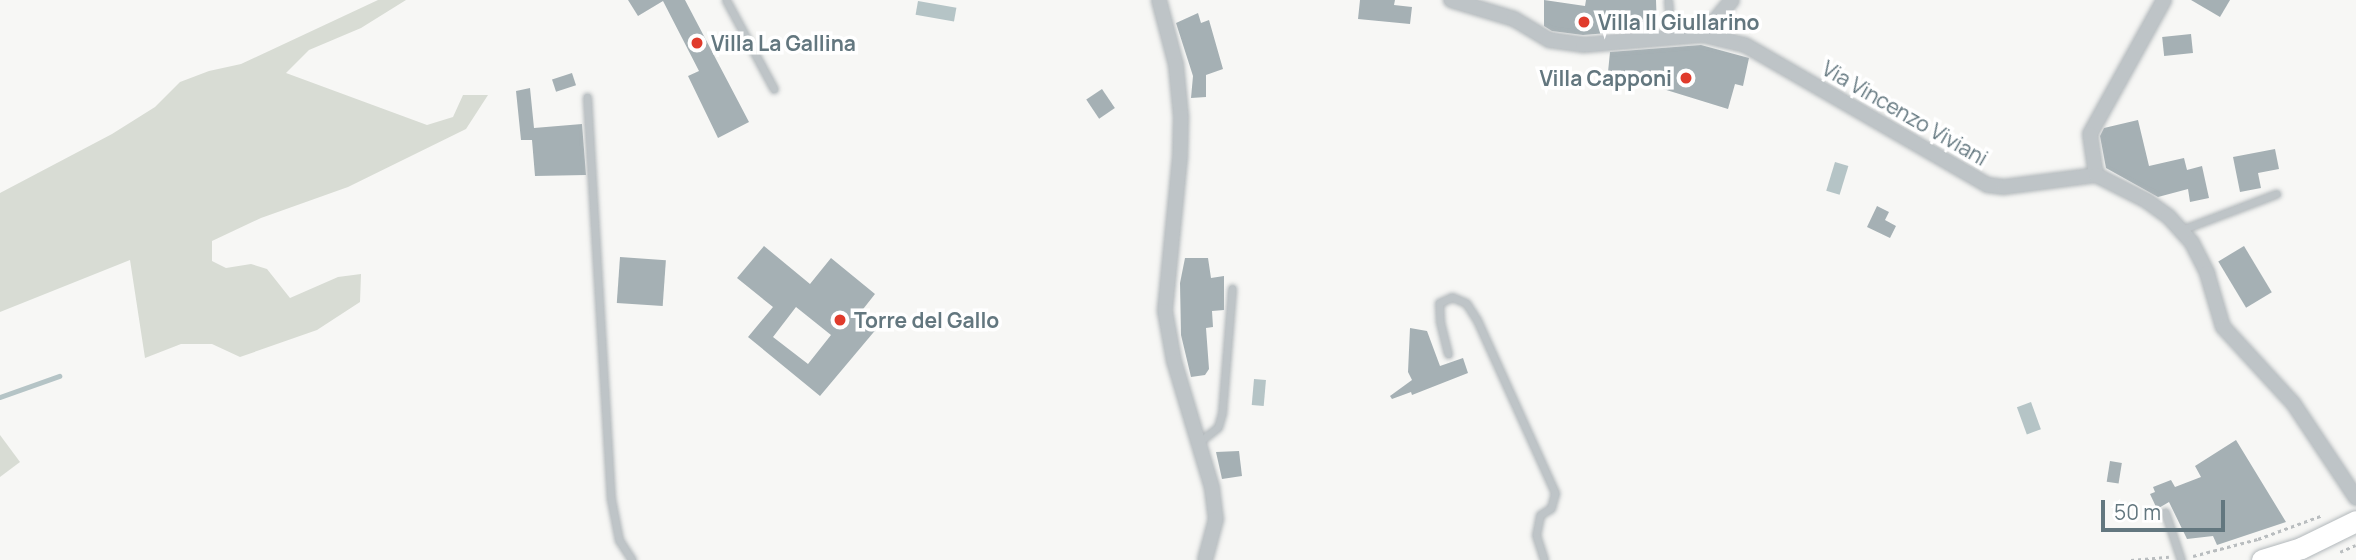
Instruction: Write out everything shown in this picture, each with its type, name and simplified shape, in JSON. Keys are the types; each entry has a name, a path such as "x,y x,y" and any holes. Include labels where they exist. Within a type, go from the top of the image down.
{"main road":[{"path":"2262,560 2301,548 2356,521"}],"street":[{"path":"1159,0 1176,65 1181,117 1166,311 1174,360 1212,488 1216,519 1205,560"},
{"name":"Via Vincenzo Viviani","path":"1451,0 1514,19 1549,40 1583,45 1703,35 1745,45 1987,185 2004,187 2096,175"},
{"path":"1703,35 1732,0"},
{"path":"2164,0 2090,134 2096,175 2147,201 2168,216 2192,243 2207,273 2222,327 2293,403 2356,498"}],"lane":[{"path":"726,0 774,89"},
{"path":"1668,0 1671,38"},
{"path":"587,97 611,499 619,540 632,560"},
{"path":"2181,230 2276,194"},
{"path":"1199,442 1218,427 1222,414 1232,288"},
{"path":"1448,354 1438,310 1439,303 1451,297 1466,303 1478,320 1555,493 1550,508 1540,515 1536,535 1544,560"},
{"path":"2165,512 2181,558"}],"path":[{"path":"2131,560 2181,558 2258,538 2334,511"}],"shaded area":[{"path":"378,0 406,0 361,28 309,50 286,73 427,125 453,117 463,95 488,95 466,129 348,187 261,218 212,241 212,261 226,268 251,264 267,269 290,298 338,277 361,274 360,302 317,330 240,357 212,344 181,344 145,358 130,260 0,312 0,193 112,134 155,107 180,82 209,71 241,64"},
{"path":"918,1 956,8 954,22 916,15"},
{"path":"1835,162 1848,166 1840,195 1826,191"},
{"path":"1254,379 1266,380 1264,406 1252,405"},
{"path":"2031,402 2041,429 2027,434 2017,407"},
{"path":"0,435 20,462 0,477"}],"building":[{"name":"Villa La Gallina","path":"628,0 685,0 749,122 718,138 688,76 699,71 663,1 638,16"},
{"path":"1360,0 1395,0 1394,5 1412,7 1410,24 1358,19"},
{"name":"Villa Il Giullarino","path":"1544,0 1585,6 1586,0 1656,0 1657,29 1583,35 1552,31 1544,26"},
{"path":"2191,0 2230,0 2220,17"},
{"path":"1198,13 1201,23 1209,20 1223,69 1206,75 1206,97 1191,98 1193,76 1176,23"},
{"path":"2191,34 2193,53 2164,56 2162,37"},
{"name":"Villa Capponi","path":"1701,45 1749,58 1743,86 1735,84 1728,109 1608,72 1610,52"},
{"path":"572,73 576,85 556,92 552,79"},
{"path":"530,88 534,128 582,124 586,175 535,176 532,140 521,140 516,91"},
{"path":"1102,89 1115,108 1099,119 1086,100"},
{"path":"2138,120 2149,166 2184,158 2187,170 2202,166 2209,198 2190,202 2188,189 2158,197 2106,168 2100,136 2104,128"},
{"path":"2275,149 2279,169 2258,173 2261,188 2240,192 2233,157"},
{"path":"1877,206 1889,212 1885,220 1896,226 1890,238 1867,227"},
{"name":"Torre del Gallo","path":"764,246 810,284 831,258 875,294 860,313 878,327 820,396 748,337 773,307 737,278","holes":["796,307 831,335 808,364 773,337"]},
{"path":"2244,246 2272,292 2246,308 2218,261"},
{"path":"620,257 666,260 663,306 617,303"},
{"path":"1185,258 1208,258 1211,278 1224,276 1224,310 1212,311 1213,327 1206,328 1209,369 1205,375 1191,377 1181,335 1180,283"},
{"path":"1410,328 1427,331 1440,366 1463,358 1468,373 1412,395 1411,392 1392,399 1390,396 1412,380 1408,372"},
{"path":"2236,440 2286,522 2217,545 2213,536 2187,539 2169,502 2157,509 2150,494 2155,492 2153,487 2171,480 2175,487 2201,477 2195,466"},
{"path":"1239,451 1242,476 1222,479 1216,452"},
{"path":"2110,461 2122,463 2119,484 2107,482"}],"waterway":[{"path":"0,397 59,376"}],"place":[{"name":"Villa Il Giullarino","path":"1584,22"},
{"name":"Villa La Gallina","path":"697,43"},
{"name":"Villa Capponi","path":"1686,78"},
{"name":"Torre del Gallo","path":"840,320"}]}
